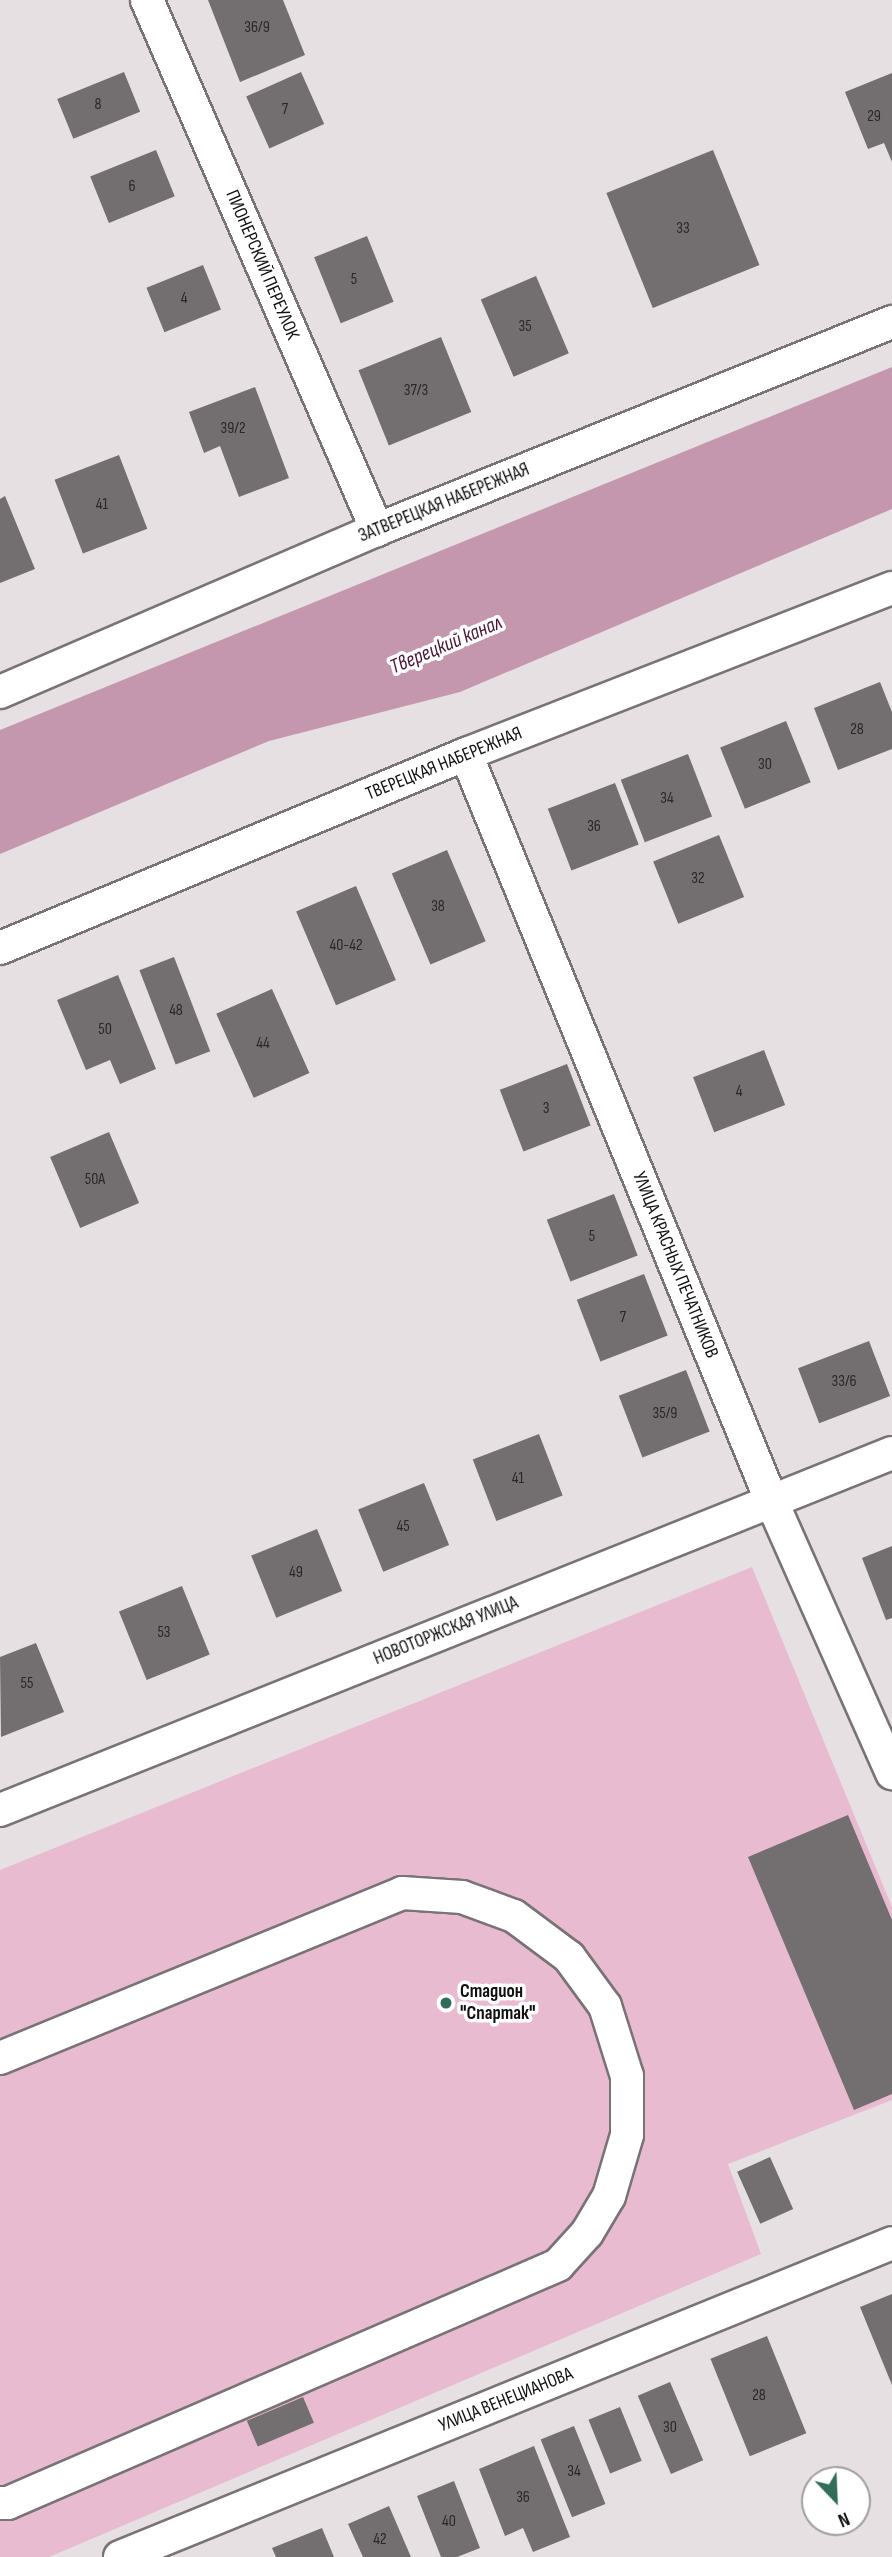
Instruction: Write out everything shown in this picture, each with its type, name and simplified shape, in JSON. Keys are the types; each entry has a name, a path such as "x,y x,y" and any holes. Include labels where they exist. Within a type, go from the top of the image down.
{"street":[{"name":"ПИОНЕРСКИЙ ПЕРЕУЛОК","path":"146,0 377,530"},
{"name":"ЗАТВЕРЕЦКАЯ НАБЕРЕЖНАЯ","path":"0,692 377,530 892,322"},
{"name":"ТВЕРЕЦКАЯ НАБЕРЕЖНАЯ","path":"0,948 466,754 892,588"},
{"name":"УЛИЦА КРАСНЫХ ПЕЧАТНИКОВ","path":"466,754 771,1500 892,1773"},
{"name":"НОВОТОРЖСКАЯ УЛИЦА","path":"0,1810 892,1453"},
{"path":"0,2058 402,1893 462,1897 514,1916 569,1957 605,2006 628,2076 628,2088 627,2135 609,2196 587,2233 558,2265 8,2503 0,2503"},
{"name":"УЛИЦА ВЕНЕЦИАНОВА","path":"120,2557 892,2243"}],"shaded area":[{"name":"Стадион \"Спартак\"","path":"752,1567 892,1907 892,2100 728,2164 761,2254 49,2557 0,2557 0,1870"}],"water":[{"name":"Тверецкий канал","path":"892,367 892,509 460,692 269,741 0,854 0,730"}],"building":[{"path":"208,0 283,0 305,55 240,82"},
{"path":"124,72 140,112 73,139 57,99"},
{"path":"301,72 324,124 269,148 246,96"},
{"path":"892,73 892,162 884,143 868,149 845,92"},
{"path":"156,150 175,196 109,223 90,177"},
{"path":"713,150 759,265 653,308 606,193"},
{"path":"367,236 394,302 341,323 314,257"},
{"path":"203,265 221,310 164,332 146,288"},
{"path":"536,276 569,353 514,377 481,299"},
{"path":"441,337 471,412 389,445 358,370"},
{"path":"255,387 289,478 239,497 220,446 204,453 189,412"},
{"path":"119,455 147,529 83,553 55,480"},
{"path":"5,496 35,569 0,583 0,499"},
{"path":"880,682 892,712 892,749 838,770 814,708"},
{"path":"786,721 811,782 745,809 720,748"},
{"path":"688,754 712,817 645,842 621,780"},
{"path":"615,783 639,845 571,870 548,809"},
{"path":"719,835 744,897 678,924 653,862"},
{"path":"447,850 486,941 430,965 392,873"},
{"path":"356,886 396,980 336,1005 296,911"},
{"path":"174,957 210,1051 176,1065 139,970"},
{"path":"118,975 156,1069 120,1084 110,1060 86,1070 57,1000"},
{"path":"272,989 309,1073 254,1098 216,1014"},
{"path":"764,1050 785,1105 714,1132 693,1077"},
{"path":"567,1064 591,1126 523,1151 500,1090"},
{"path":"109,1132 139,1203 80,1228 50,1157"},
{"path":"614,1194 638,1256 570,1281 547,1220"},
{"path":"644,1274 668,1336 600,1361 577,1300"},
{"path":"869,1341 890,1396 819,1423 798,1368"},
{"path":"686,1370 710,1432 642,1457 619,1396"},
{"path":"539,1434 563,1496 496,1521 473,1459"},
{"path":"424,1483 449,1545 383,1572 358,1510"},
{"path":"317,1529 342,1591 276,1618 251,1556"},
{"path":"892,1546 892,1618 886,1620 862,1558"},
{"path":"182,1586 210,1655 147,1680 119,1611"},
{"path":"36,1643 64,1712 1,1737 0,1657"},
{"path":"848,1815 892,1920 892,2094 854,2110 748,1857"},
{"path":"770,2157 793,2209 760,2224 737,2172"},
{"path":"892,2294 892,2385 860,2307"},
{"path":"767,2336 806,2433 750,2456 710,2359"},
{"path":"670,2382 703,2460 671,2474 638,2396"},
{"path":"303,2397 314,2423 258,2447 247,2421"},
{"path":"620,2407 642,2461 610,2474 588,2420"},
{"path":"574,2426 605,2504 572,2517 541,2439"},
{"path":"534,2446 570,2537 533,2552 523,2528 505,2536 479,2469"},
{"path":"454,2481 480,2548 457,2557 441,2557 417,2496"},
{"path":"389,2506 411,2557 363,2557 348,2524"},
{"path":"322,2528 334,2557 276,2557 272,2548"}],"place":[{"name":"Стадион \"Спартак\"","path":"446,2003"}]}
